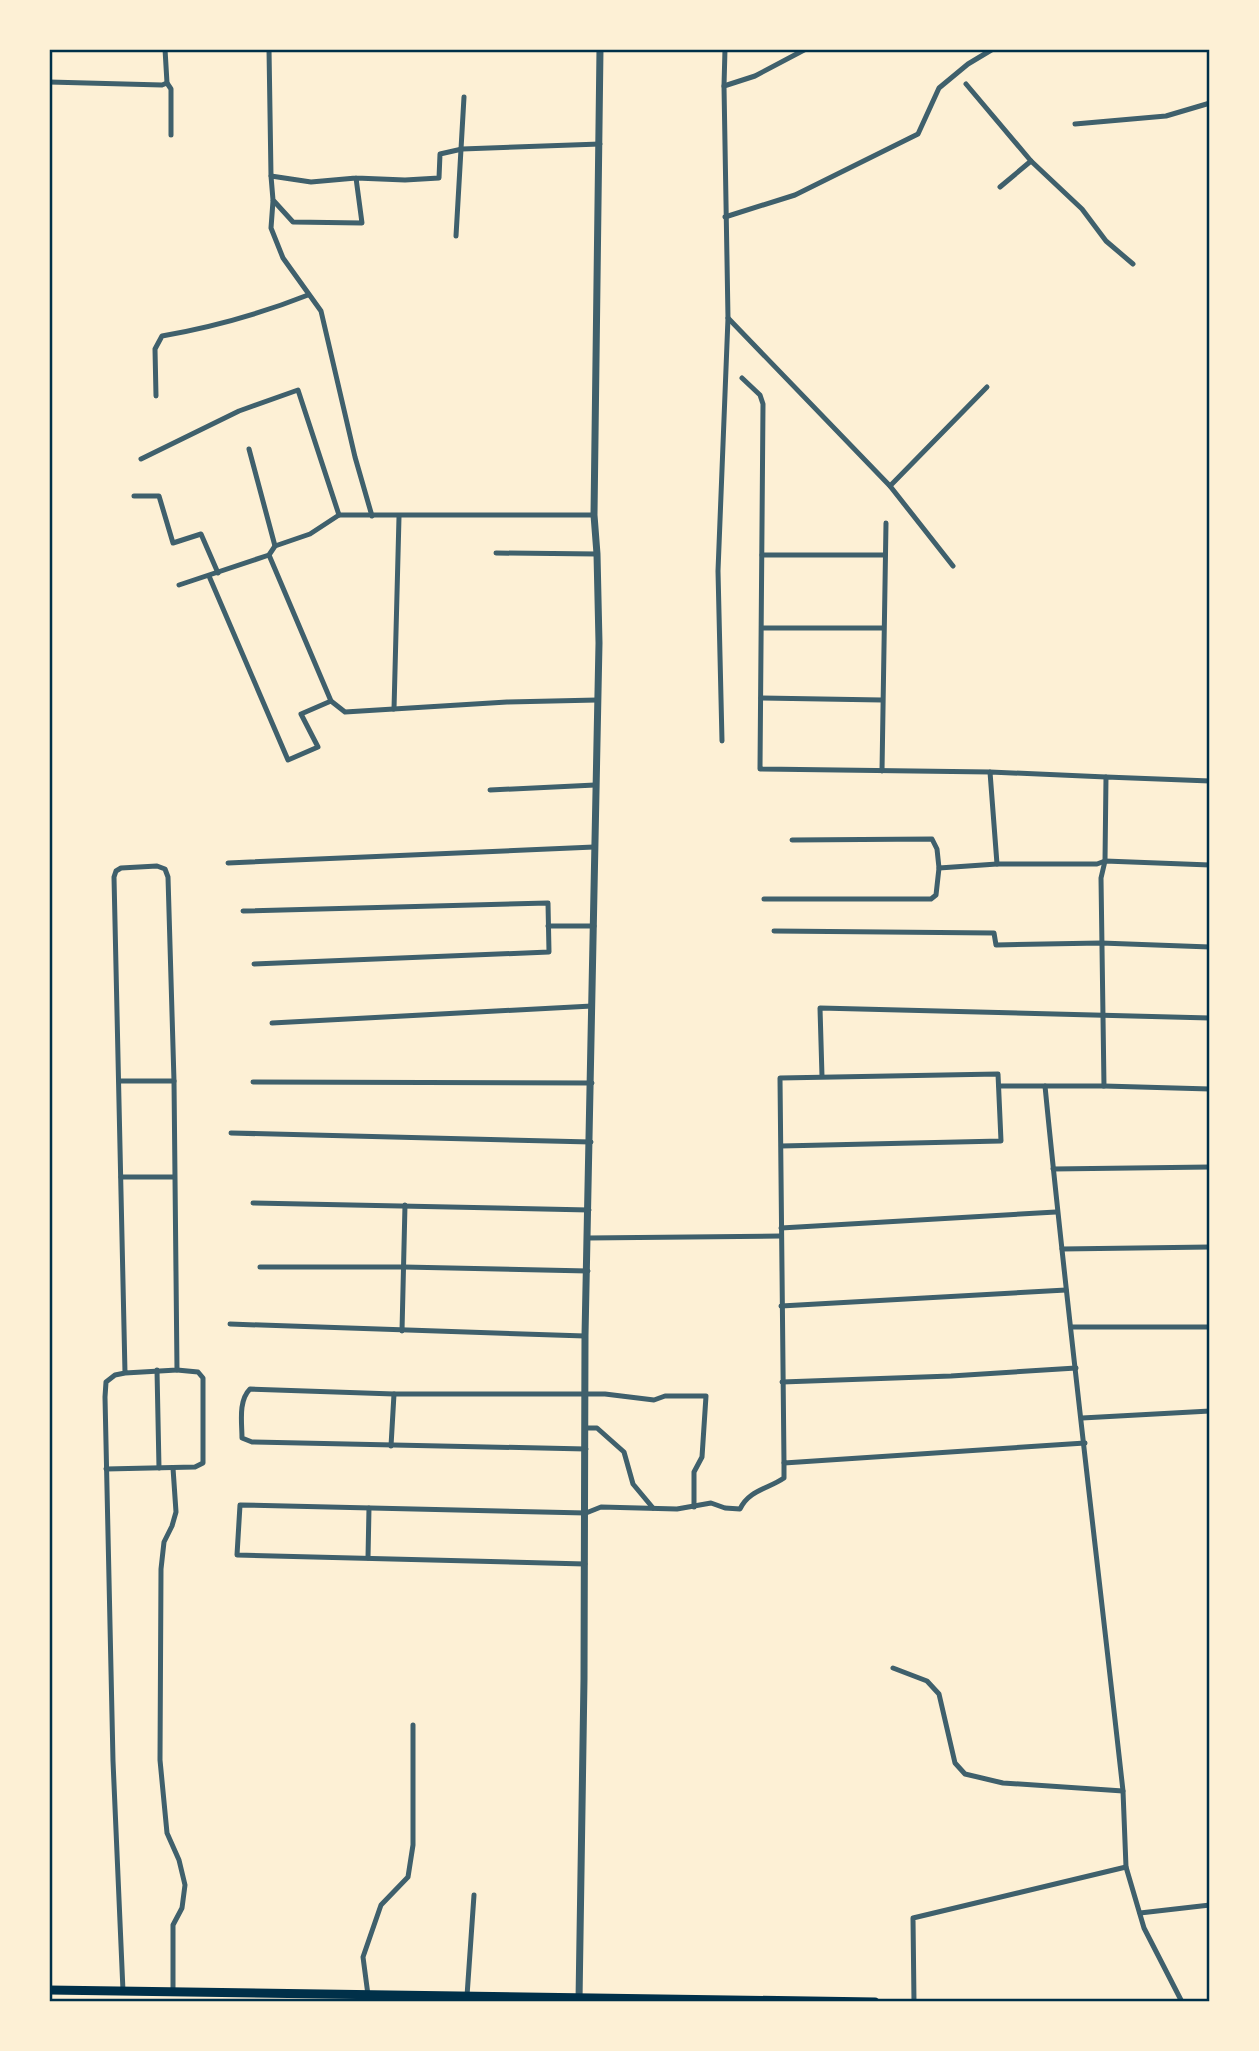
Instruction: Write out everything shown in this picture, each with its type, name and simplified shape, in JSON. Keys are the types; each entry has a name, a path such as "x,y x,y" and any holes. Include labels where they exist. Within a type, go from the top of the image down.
{"main road":[{"path":"49,1990 123,1992 154,1997 173,1992 206,1997 368,1995 875,2002"}],"street":[{"path":"165,49 167,83 171,89 171,135"},
{"path":"270,49 273,200 271,228 283,258 321,311 372,516"},
{"path":"579,2000 586,1336 597,700 597,554 594,515 600,49"},
{"path":"722,741 718,571 728,318 725,49"},
{"path":"724,86 755,76 806,49"},
{"path":"725,217 795,195 918,134 939,88 968,64 993,49"},
{"path":"49,82 167,83"},
{"path":"966,84 1031,161 1082,209 1106,241 1133,264"},
{"path":"456,236 464,97"},
{"path":"1075,124 1166,116 1210,103"},
{"path":"271,176 311,181 439,178 440,154 462,149 600,144"},
{"path":"1000,187 1031,161"},
{"path":"273,200 293,222 362,223 356,178"},
{"path":"156,396 155,349 162,336 211,327 308,295"},
{"path":"728,318 890,486 953,566"},
{"path":"742,378 760,395 763,404 760,769 990,772 1210,781"},
{"path":"890,486 987,387"},
{"path":"141,459 239,411 298,390 339,515"},
{"path":"249,449 275,546"},
{"path":"134,496 159,496 173,542 201,534 218,573"},
{"path":"179,585 269,555 275,546 310,534 339,515 594,515"},
{"path":"394,709 399,517"},
{"path":"882,771 886,523"},
{"path":"496,553 597,554"},
{"path":"269,555 331,701 345,712 508,702 597,700"},
{"path":"762,555 885,555"},
{"path":"209,576 288,760 318,747 301,714 331,701"},
{"path":"762,628 883,628"},
{"path":"761,698 882,700"},
{"path":"990,772 997,864"},
{"path":"1104,1086 1101,878 1105,861 1106,777"},
{"path":"490,790 595,785"},
{"path":"764,899 931,899 936,895 939,868 937,849 932,839 792,840"},
{"path":"228,863 594,847"},
{"path":"939,868 1105,861 1210,865"},
{"path":"125,1373 114,877 116,871 121,868 157,866 165,869 168,877 174,1081 177,1370"},
{"path":"243,911 548,903 549,952 254,964"},
{"path":"548,926 594,926"},
{"path":"774,932 994,933 996,945 1101,943 1210,947"},
{"path":"272,1023 592,1006"},
{"path":"822,1076 820,1008 1210,1018"},
{"path":"585,1564 237,1555 240,1505 586,1513 601,1507 694,1507 711,1503 740,1509 743,1502 756,1491 772,1487 784,1478 780,1078 998,1074 1001,1141 781,1146"},
{"path":"119,1081 174,1081"},
{"path":"253,1082 592,1083"},
{"path":"999,1086 1210,1089"},
{"path":"1045,1086 1056,1212 1072,1327 1123,1791 1126,1867 1144,1928 1182,2002"},
{"path":"230,1133 591,1142"},
{"path":"1053,1169 1210,1167"},
{"path":"121,1177 174,1177"},
{"path":"253,1203 589,1210"},
{"path":"402,1331 405,1205"},
{"path":"781,1228 1056,1212"},
{"path":"588,1238 781,1236"},
{"path":"1062,1248 1210,1247"},
{"path":"260,1267 588,1271"},
{"path":"781,1306 1066,1290"},
{"path":"230,1324 586,1336"},
{"path":"1072,1327 1210,1327"},
{"path":"782,1382 1076,1368"},
{"path":"157,1370 159,1468"},
{"path":"107,1469 201,1465 203,1378 198,1372 157,1370 125,1373 115,1375 106,1382 107,1469 113,1761 123,1992"},
{"path":"586,1448 251,1442 242,1438 245,1394 250,1389 394,1394 605,1394 654,1400 666,1396 706,1396 702,1457 694,1472 694,1507"},
{"path":"391,1446 394,1394"},
{"path":"1082,1418 1210,1411"},
{"path":"586,1428 597,1428 624,1452 633,1484 653,1508"},
{"path":"784,1463 1084,1443"},
{"path":"173,1468 176,1512 172,1527 163,1542 161,1569 160,1760 167,1833 179,1860 185,1885 183,1908 173,1925 173,1992"},
{"path":"368,1558 369,1508"},
{"path":"893,1668 927,1681 939,1694 955,1763 965,1774 1003,1783 1123,1791"},
{"path":"368,1995 363,1957 381,1905 408,1877 413,1845 414,1725"},
{"path":"914,2002 913,1919 1126,1867"},
{"path":"467,1996 474,1895"},
{"path":"1140,1913 1210,1905"}]}
